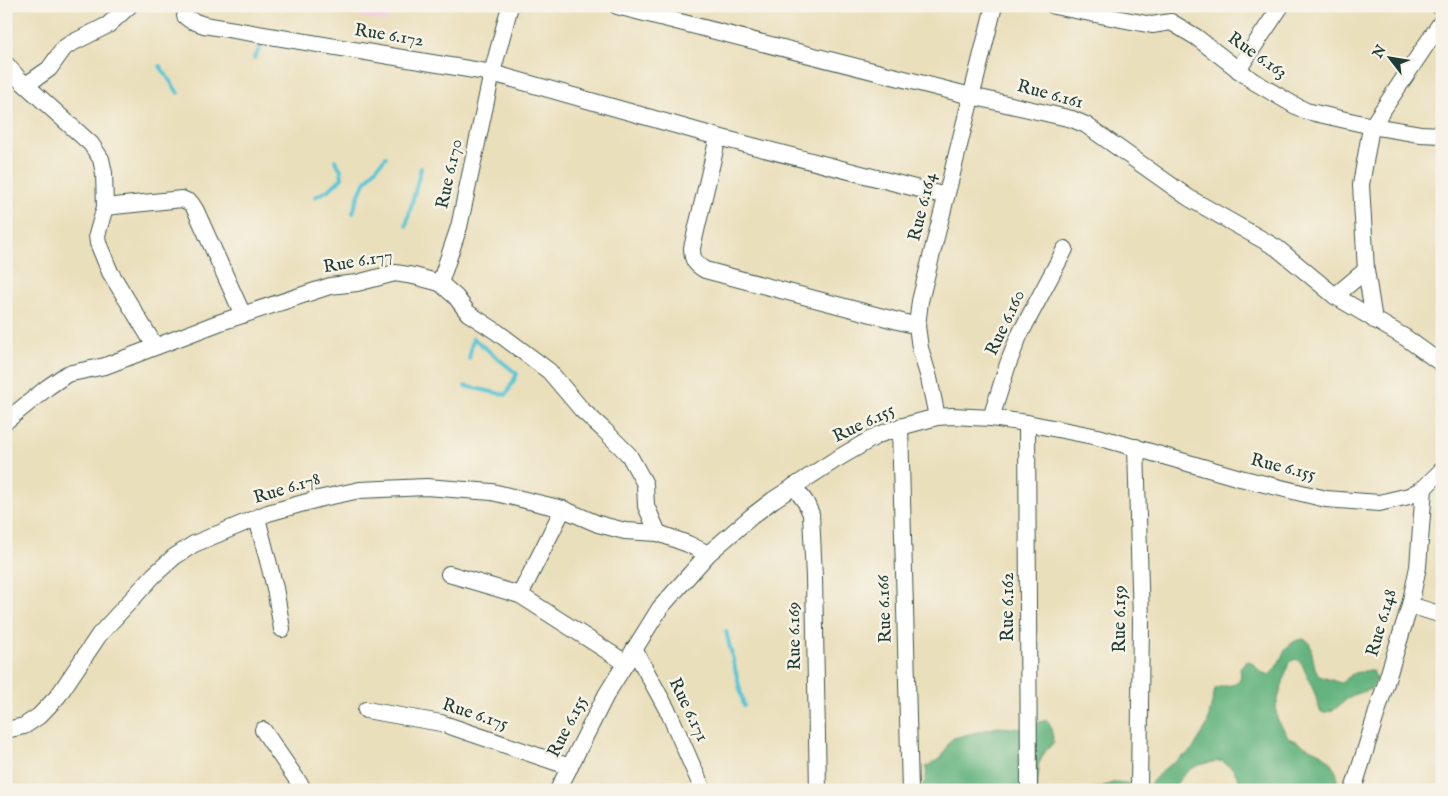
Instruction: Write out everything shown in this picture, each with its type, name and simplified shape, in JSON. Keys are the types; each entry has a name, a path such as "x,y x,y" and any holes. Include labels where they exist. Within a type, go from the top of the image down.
{"street":[{"path":"26,86 49,69 64,48 108,25 129,6"},
{"path":"492,72 510,6"},
{"name":"Rue 6.161","path":"617,6 971,96 1072,119 1086,125 1189,198 1277,248 1335,296 1406,338 1442,364"},
{"name":"Rue 6.164","path":"937,417 929,378 920,348 917,326 920,301 994,6"},
{"name":"Rue 6.163","path":"1054,6 1123,13 1152,25 1160,25 1167,21 1175,23 1272,93 1306,110 1372,126 1420,134 1442,135"},
{"path":"1238,70 1281,6"},
{"name":"Rue 6.172","path":"185,16 204,25 492,72 718,137 946,196"},
{"path":"1374,320 1366,270 1361,185 1372,126 1442,21"},
{"path":"6,64 26,86 91,144 101,159 104,173 105,207 97,235 98,243 110,272 156,346"},
{"name":"Rue 6.170","path":"440,283 459,227 492,72"},
{"path":"718,137 692,248 692,258 697,264 705,270 917,326"},
{"path":"105,207 182,199 191,203 243,315"},
{"name":"Rue 6.160","path":"992,418 1008,364 1020,336 1065,249"},
{"path":"1335,296 1366,270"},
{"name":"Rue 6.177","path":"6,421 67,374 105,366 243,315 330,286 358,283 395,273 414,276 440,283 456,297 468,313 549,371 582,410 628,456 645,484 646,506 658,533"},
{"name":"Rue 6.155","path":"558,790 606,696 660,608 708,554 752,516 794,486 878,435 900,427 937,417 952,416 992,418 1027,423 1098,437 1240,478 1326,500 1379,503 1408,496 1424,488"},
{"name":"Rue 6.162","path":"1027,423 1029,790"},
{"name":"Rue 6.166","path":"900,427 910,790"},
{"name":"Rue 6.159","path":"1136,447 1141,621 1139,790"},
{"path":"1424,488 1442,470"},
{"name":"Rue 6.169","path":"794,486 806,502 810,514 814,578 818,790"},
{"name":"Rue 6.178","path":"6,730 13,730 24,726 39,716 58,696 99,635 154,575 174,557 194,544 257,518 318,499 360,490 426,487 492,492 563,509 598,524 625,531 658,533"},
{"name":"Rue 6.148","path":"1353,790 1410,605 1418,567 1424,488"},
{"path":"520,595 563,509"},
{"path":"257,518 275,588 282,629"},
{"path":"658,533 708,554"},
{"path":"449,574 520,595 630,656"},
{"path":"1410,605 1442,615"},
{"name":"Rue 6.171","path":"630,656 670,715 703,790"},
{"name":"Rue 6.175","path":"366,710 448,724 570,767"},
{"path":"264,730 304,790"}],"shaded area":[{"path":"359,6 394,6 386,22 357,16"}],"green space":[{"path":"1303,639 1310,644 1315,668 1319,676 1341,683 1354,673 1370,670 1374,672 1376,680 1371,689 1351,696 1335,709 1324,713 1320,711 1301,662 1296,659 1289,662 1276,706 1277,719 1289,738 1324,755 1330,761 1337,774 1337,785 1334,790 1245,790 1233,769 1222,761 1199,765 1193,768 1183,776 1172,790 1144,790 1164,769 1187,754 1194,747 1207,725 1215,689 1237,683 1241,675 1240,668 1245,662 1250,661 1261,672 1269,675 1287,648 1296,641"},
{"path":"1047,720 1050,724 1054,742 1045,752 1038,765 1038,790 919,790 926,779 926,767 942,757 953,738 998,727 1027,729 1033,724"},
{"path":"1116,782 1134,784 1136,790 1091,790"}],"waterway":[{"path":"254,58 264,41"},
{"path":"160,66 178,93"},
{"path":"353,213 365,182 386,157"},
{"path":"315,197 330,189 342,178 341,170 335,160"},
{"path":"406,226 421,168"},
{"path":"465,386 506,395 517,374 473,338 469,359"},
{"path":"726,631 744,706"}]}
